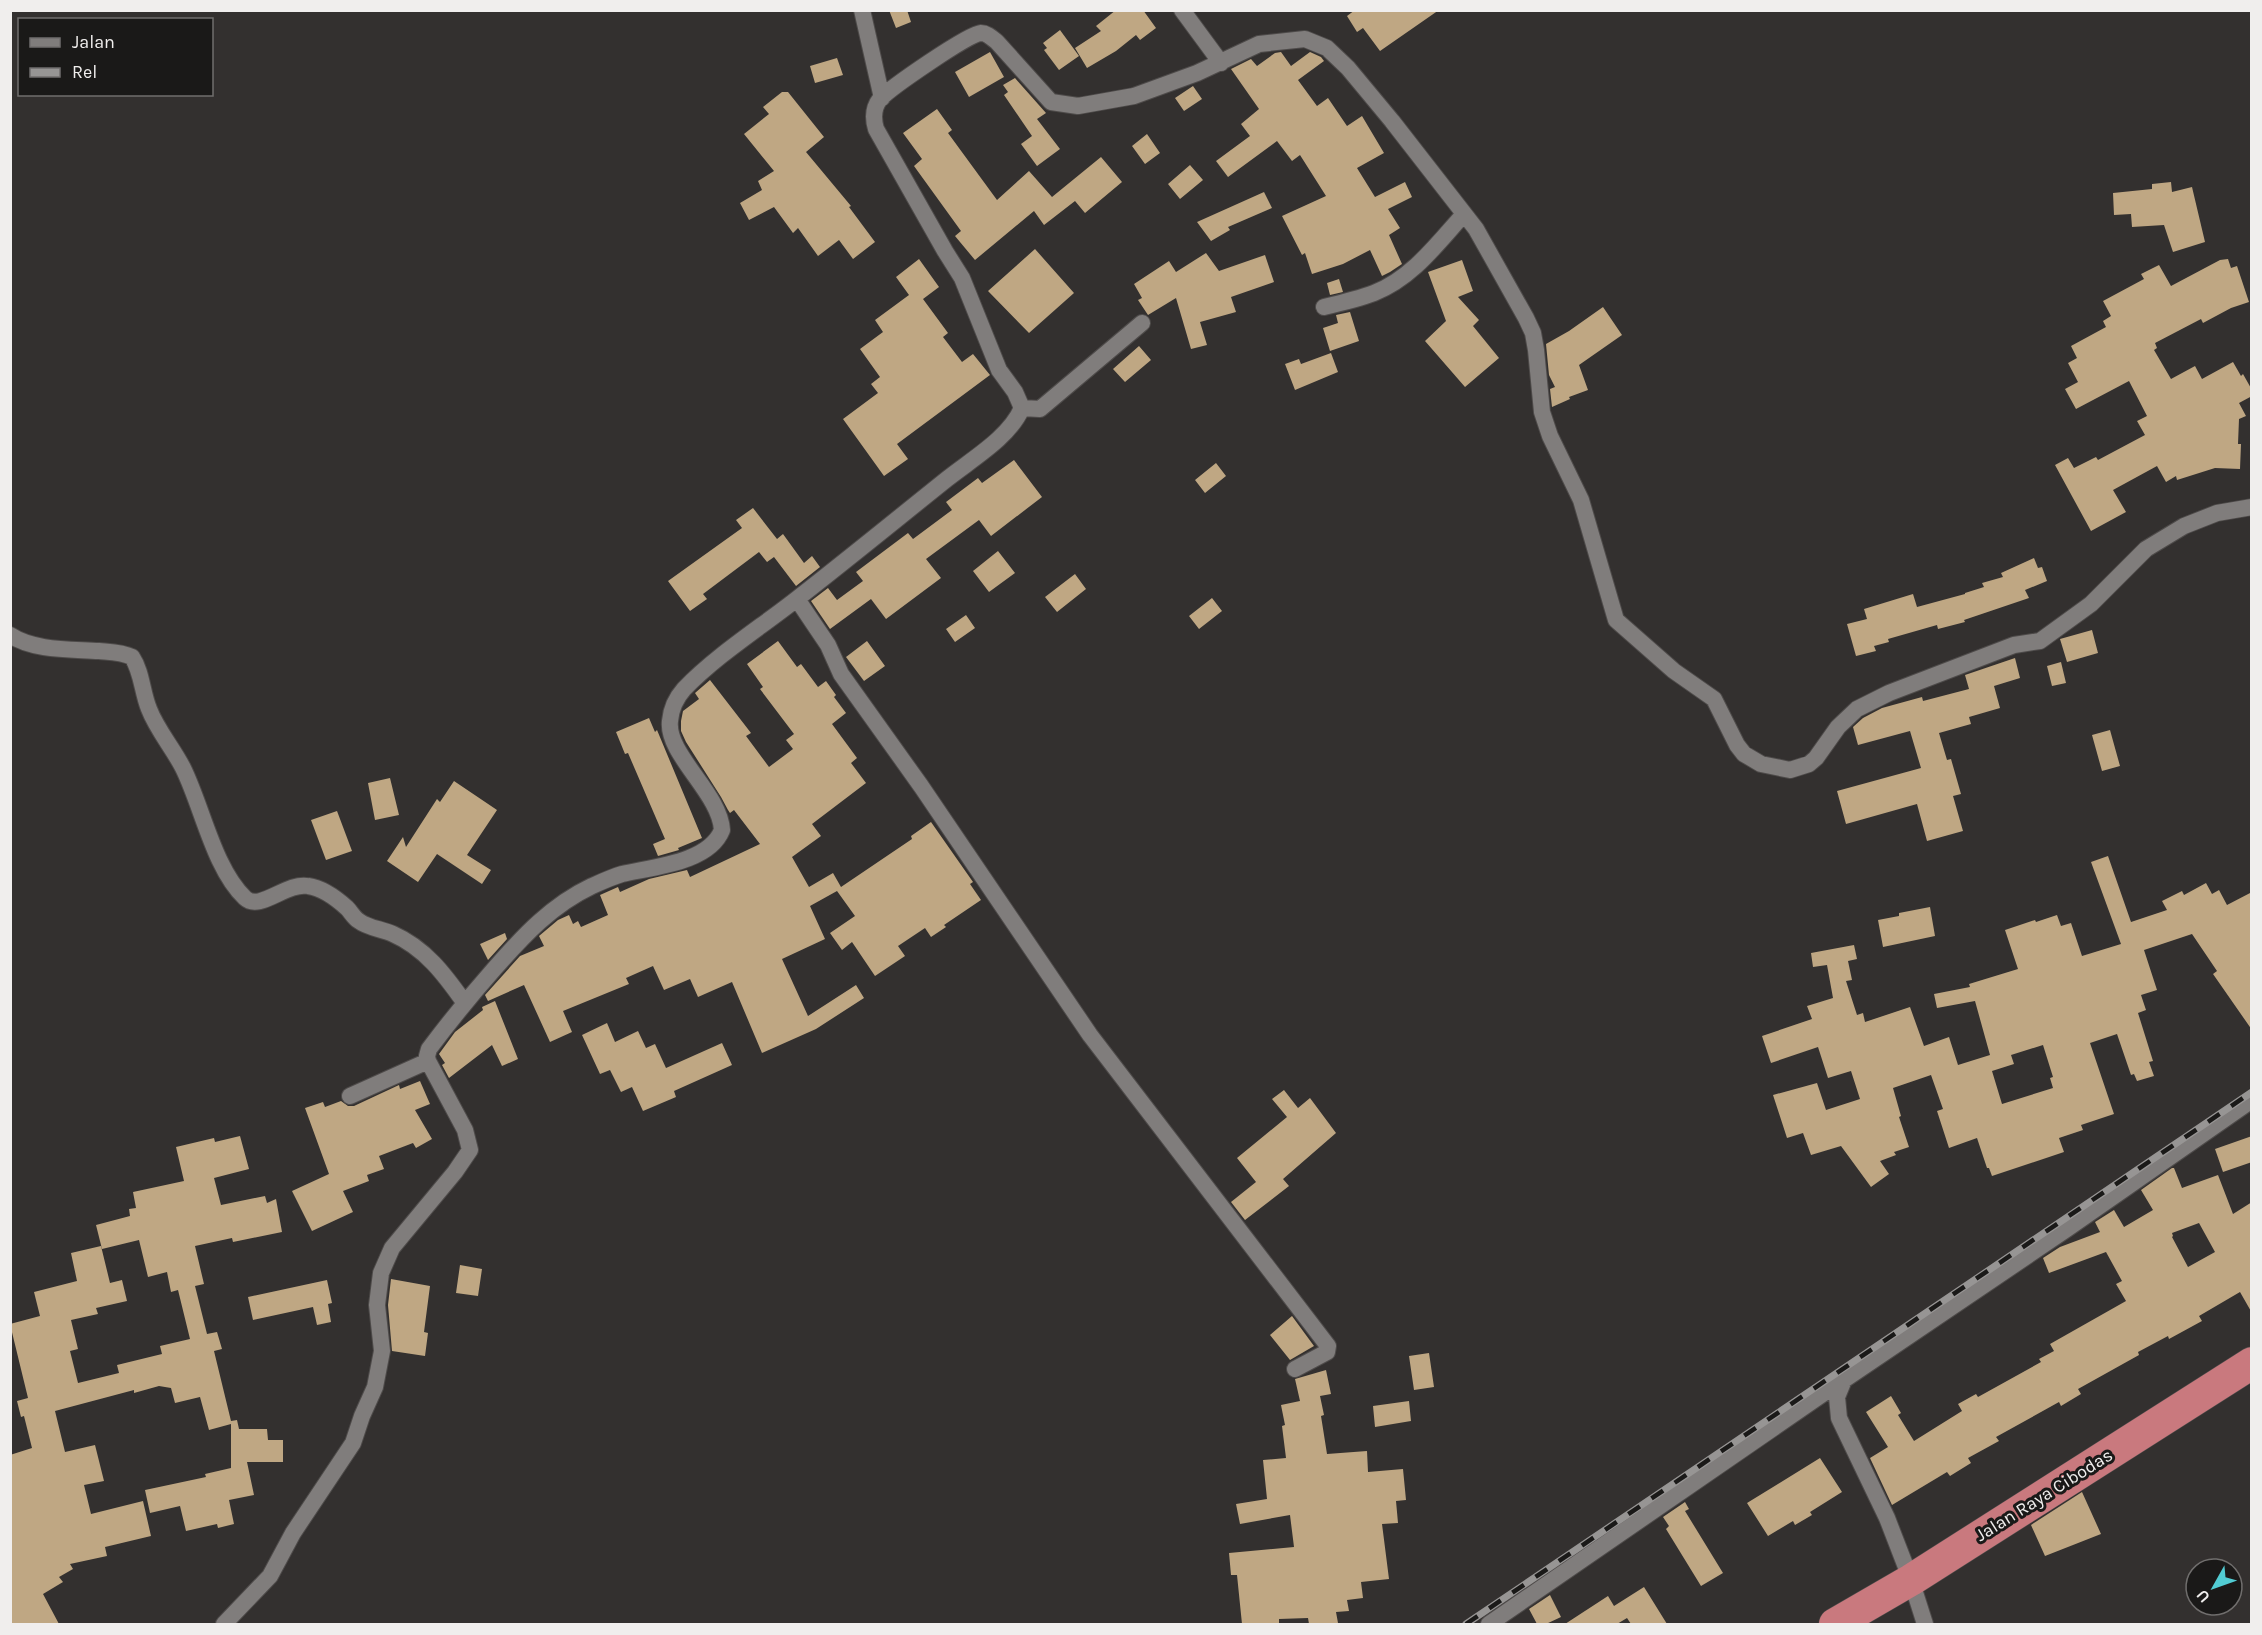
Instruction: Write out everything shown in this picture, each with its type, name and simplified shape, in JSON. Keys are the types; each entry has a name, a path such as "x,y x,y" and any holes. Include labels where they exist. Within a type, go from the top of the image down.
{"highway":[{"name":"Jalan Raya Cibodas","path":"1835,1624 1911,1580 2252,1363"}],"street":[{"path":"862,10 882,98"},
{"path":"1182,10 1221,63"},
{"path":"1022,408 1015,392 999,370 962,278 876,129 873,120 874,112 882,98 952,48 981,33 997,42 1051,102 1078,106 1134,96 1221,63 1259,44 1305,39 1327,48 1348,68 1476,229 1533,333 1542,412 1550,435 1581,500 1616,620 1674,671 1714,699 1737,745 1744,754 1761,764 1790,771 1809,764 1843,722 1857,709 1888,693 2014,645 2040,641 2091,604 2146,549 2184,526 2217,513 2252,507"},
{"path":"1324,307 1373,294 1401,278 1421,261 1464,214"},
{"path":"1022,408 1040,409 1142,323"},
{"path":"224,1624 270,1576 293,1533 353,1443 375,1387 382,1351 377,1305 381,1273 392,1248 455,1172 470,1150 465,1130 428,1061 429,1049 464,1002 530,929 559,905 618,875 703,853 720,835 722,823 718,812 672,739 669,723 674,704 683,690 713,663 1002,435 1017,418 1022,408"},
{"path":"797,598 828,645 841,674 921,786 1090,1035 1328,1346 1327,1352 1295,1369"},
{"path":"10,635 45,647 119,653 132,657 138,668 149,711 183,769 222,863 245,898 253,903 260,903 292,886 309,886 330,893 359,921 394,935 427,956 443,972 464,1002"},
{"path":"350,1096 428,1061"},
{"path":"1489,1624 2252,1100"},
{"path":"1844,1380 1837,1397 1839,1418 1887,1518 1925,1624"}],"building":[{"path":"889,10 907,10 911,22 896,28"},
{"path":"1116,10 1143,10 1156,28 1140,40 1136,35 1116,51 1087,68 1075,48 1101,31 1096,26"},
{"path":"1355,10 1439,10 1380,51 1363,28 1357,32 1347,16"},
{"path":"1060,30 1079,56 1059,70 1044,50 1047,48 1043,43"},
{"path":"990,52 1004,77 969,97 955,72"},
{"path":"1281,52 1291,66 1310,52 1321,57 1324,61 1298,80 1317,106 1328,98 1347,126 1362,116 1384,153 1357,168 1375,197 1405,182 1412,197 1388,209 1400,228 1389,235 1402,264 1382,276 1370,250 1343,264 1312,274 1305,253 1302,255 1282,216 1326,196 1300,155 1292,161 1277,141 1228,177 1216,161 1250,136 1241,124 1259,109 1231,69 1251,59 1257,66 1275,53"},
{"path":"837,58 843,75 815,83 810,66"},
{"path":"1015,78 1046,113 1037,119 1060,149 1037,166 1021,144 1032,136 1004,95 1008,92 1003,85"},
{"path":"1193,86 1202,99 1184,111 1175,98"},
{"path":"782,92 788,92 824,137 806,152 851,206 849,207 875,242 853,259 839,240 818,256 798,228 793,233 774,207 749,220 740,203 762,190 758,181 774,171 744,134 769,114 763,107"},
{"path":"937,109 952,130 948,133 997,200 1029,171 1052,197 1101,157 1122,182 1085,213 1075,201 1044,225 1034,211 975,260 955,236 961,231 914,166 922,159 903,133"},
{"path":"1147,134 1160,153 1145,164 1132,146"},
{"path":"1190,165 1203,180 1180,199 1168,184"},
{"path":"2171,182 2172,192 2192,187 2205,242 2173,252 2164,225 2132,227 2131,214 2114,215 2113,193 2152,189 2152,184"},
{"path":"1264,192 1272,208 1228,227 1230,230 1211,241 1197,222"},
{"path":"1035,249 1074,293 1029,333 988,291"},
{"path":"1206,253 1219,271 1265,255 1274,282 1231,297 1236,312 1200,322 1207,345 1191,349 1176,298 1148,315 1138,300 1142,298 1134,284 1169,261 1176,272"},
{"path":"919,259 939,287 923,299 948,333 943,337 962,362 973,354 990,375 897,444 908,459 884,476 843,419 878,393 871,384 880,377 860,349 883,332 875,320 909,295 896,277"},
{"path":"2228,259 2231,268 2237,266 2249,302 2231,308 2203,323 2201,319 2155,343 2157,348 2154,350 2171,379 2195,366 2202,379 2233,362 2241,376 2243,374 2252,390 2252,396 2239,403 2246,416 2239,419 2240,469 2215,468 2177,480 2176,476 2166,482 2157,466 2113,490 2126,512 2091,531 2055,465 2068,458 2074,468 2096,457 2098,460 2145,435 2137,421 2147,416 2129,381 2076,409 2065,389 2078,382 2068,363 2077,358 2071,346 2106,327 2103,321 2111,316 2103,301 2144,279 2141,274 2159,265 2171,286 2220,260"},
{"path":"1462,260 1473,291 1458,297 1479,320 1473,326 1499,358 1465,387 1425,341 1446,321 1428,272"},
{"path":"1339,279 1343,292 1330,295 1327,283"},
{"path":"1603,307 1622,335 1579,365 1588,390 1552,407 1550,389 1555,387 1549,375 1546,344"},
{"path":"1350,312 1359,341 1330,351 1323,328 1338,323 1336,315"},
{"path":"1139,346 1151,360 1125,382 1113,369"},
{"path":"1331,353 1338,372 1295,390 1285,364 1299,359 1301,364"},
{"path":"1014,460 1042,497 991,536 979,520 926,559 941,578 886,619 871,599 830,629 811,601 828,588 837,600 863,581 856,572 908,533 913,539 952,510 946,502 978,478 982,483"},
{"path":"1216,463 1226,476 1205,493 1195,480"},
{"path":"753,508 777,539 783,534 804,563 812,556 820,567 796,586 774,557 767,562 759,552 703,594 707,599 690,611 668,581 742,528 736,520"},
{"path":"998,551 1015,573 989,592 973,571"},
{"path":"2034,558 2038,568 2042,567 2047,581 2025,590 2029,598 1964,620 1965,622 1938,629 1937,625 1888,639 1889,642 1874,646 1876,651 1856,656 1847,624 1867,619 1864,609 1913,594 1917,607 1965,594 1984,587 1982,583 2003,577 2001,573"},
{"path":"1075,574 1086,589 1057,612 1045,597"},
{"path":"1212,598 1222,611 1199,629 1189,616"},
{"path":"966,615 975,628 955,642 946,629"},
{"path":"2092,630 2098,653 2067,662 2060,639"},
{"path":"778,641 797,667 801,664 818,687 826,681 836,695 834,697 846,713 832,724 857,758 851,763 866,783 812,824 821,836 792,857 809,887 833,873 841,887 912,839 911,836 931,822 973,882 970,884 981,900 944,925 946,927 931,937 925,928 898,946 905,956 875,976 852,942 842,950 830,933 855,916 837,891 810,906 825,939 782,959 808,1016 856,985 864,998 816,1029 762,1053 732,982 698,997 690,979 664,990 653,966 626,978 629,984 563,1011 572,1032 550,1042 524,985 488,1001 485,995 520,956 544,946 539,936 558,920 569,915 573,924 578,921 581,927 608,915 600,895 618,887 620,892 649,879 687,870 690,877 760,844 734,810 730,813 728,810 686,742 681,731 681,721 683,711 699,699 695,693 710,680 751,733 746,736 769,767 793,749 786,740 794,734 760,689 763,687 747,664"},
{"path":"867,641 885,666 864,681 846,657"},
{"path":"2015,658 2020,678 1994,686 2000,708 1969,717 1971,724 1939,733 1947,760 1951,759 1961,794 1953,796 1963,831 1927,841 1917,804 1846,824 1837,791 1921,768 1910,731 1858,745 1853,727 1863,718 1882,708 1922,697 1923,701 1969,689 1965,675"},
{"path":"2061,662 2066,683 2052,686 2047,666"},
{"path":"649,718 655,732 657,730 702,838 678,848 679,850 658,856 653,844 665,839 628,753 625,754 616,732"},
{"path":"2110,730 2120,766 2102,771 2092,735"},
{"path":"390,778 399,815 375,820 368,783"},
{"path":"454,781 497,810 467,855 491,870 482,884 437,854 418,882 387,861 403,837 406,847 437,799 440,802"},
{"path":"337,811 352,851 326,860 311,820"},
{"path":"2108,856 2131,922 2167,910 2162,901 2182,891 2184,895 2206,883 2212,894 2219,890 2227,905 2252,892 2252,1030 2213,974 2217,971 2192,934 2144,950 2157,990 2141,995 2146,1010 2138,1013 2153,1061 2149,1062 2154,1076 2137,1081 2134,1074 2131,1075 2117,1034 2090,1043 2114,1114 2081,1125 2083,1130 2059,1138 2064,1152 1992,1176 1977,1138 1949,1148 1937,1111 1943,1109 1931,1075 1893,1088 1909,1147 1894,1152 1896,1155 1880,1161 1889,1174 1871,1187 1841,1146 1811,1155 1803,1133 1787,1138 1773,1095 1817,1083 1826,1110 1860,1099 1851,1071 1828,1078 1818,1047 1771,1063 1762,1036 1812,1019 1807,1006 1833,998 1827,965 1813,967 1811,953 1854,945 1857,959 1848,961 1852,980 1846,981 1857,1015 1863,1013 1865,1022 1910,1007 1924,1046 1949,1037 1958,1065 1990,1055 1975,1001 1937,1008 1934,994 1970,987 1969,984 2018,969 2005,930 2035,920 2036,922 2057,915 2061,926 2071,923 2082,956 2121,944 2091,862","holes":["2043,1045 2053,1077 2050,1078 2053,1088 2002,1104 1992,1071 2014,1064 2011,1055"]},
{"path":"1930,907 1935,936 1883,947 1878,920"},
{"path":"505,933 507,939 488,960 480,944"},
{"path":"495,1001 518,1059 502,1066 492,1045 449,1078 442,1065 445,1063 439,1054 455,1032 483,1010 482,1007"},
{"path":"607,1023 615,1042 638,1031 646,1048 655,1044 666,1068 722,1043 732,1065 674,1091 676,1097 643,1111 632,1087 621,1092 610,1070 600,1074 582,1035"},
{"path":"420,1081 430,1104 415,1110 432,1139 416,1148 413,1143 379,1156 384,1169 367,1175 369,1181 343,1191 353,1212 312,1231 292,1191 329,1174 305,1108 323,1102 325,1107 341,1101 348,1106 354,1106 399,1085 400,1089"},
{"path":"1284,1090 1298,1108 1310,1098 1336,1133 1283,1179 1289,1186 1245,1220 1231,1202 1256,1182 1237,1158 1287,1117 1272,1099"},
{"path":"240,1136 249,1169 214,1178 221,1205 265,1196 267,1203 276,1199 282,1232 233,1242 232,1238 195,1246 204,1284 195,1286 207,1334 217,1332 222,1349 214,1351 231,1421 237,1420 239,1429 267,1429 268,1440 283,1440 283,1462 247,1462 254,1495 229,1500 234,1524 218,1528 217,1524 186,1531 180,1506 150,1513 145,1490 206,1477 205,1474 231,1468 231,1424 209,1430 200,1397 175,1403 171,1388 159,1386 134,1393 134,1390 55,1411 65,1452 95,1445 104,1481 84,1485 91,1514 143,1501 151,1536 105,1547 107,1556 70,1564 73,1569 59,1577 63,1582 43,1594 59,1624 10,1624 10,1455 32,1448 24,1416 21,1417 17,1401 28,1398 10,1324 40,1316 34,1292 77,1281 71,1253 101,1246 110,1283 122,1280 127,1301 96,1308 98,1314 71,1320 78,1349 70,1351 78,1383 119,1373 117,1365 162,1354 160,1346 190,1339 178,1290 171,1292 167,1272 148,1277 139,1240 102,1249 96,1225 130,1216 129,1209 136,1208 133,1192 184,1181 176,1147 214,1138 215,1142"},
{"path":"2252,1136 2252,1162 2223,1172 2215,1149"},
{"path":"2174,1168 2182,1188 2218,1175 2233,1214 2252,1202 2252,1313 2240,1292 2199,1316 2202,1321 2169,1339 2168,1336 2138,1352 2139,1355 2078,1389 2081,1394 2061,1406 2059,1402 1996,1437 1999,1441 1968,1458 1971,1463 1950,1476 1947,1472 1892,1505 1870,1458 1888,1447 1866,1412 1891,1396 1901,1413 1898,1415 1914,1441 1962,1411 1958,1404 1976,1394 1978,1397 2041,1362 2039,1359 2054,1351 2050,1344 2126,1301 2116,1284 2122,1281 2106,1252 2049,1273 2043,1258 2060,1247 2100,1232 2095,1222 2114,1210 2124,1227 2153,1210 2141,1190","holes":["2199,1223 2215,1252 2188,1267 2172,1233"]},
{"path":"460,1265 482,1269 478,1296 456,1293"},
{"path":"391,1279 430,1286 424,1332 428,1333 425,1356 392,1351 388,1305"},
{"path":"327,1280 332,1303 328,1304 331,1322 317,1325 313,1307 253,1320 248,1297"},
{"path":"1292,1316 1314,1346 1290,1360 1270,1335"},
{"path":"1429,1353 1434,1387 1414,1390 1409,1356"},
{"path":"1326,1370 1331,1394 1320,1396 1327,1454 1367,1451 1368,1472 1403,1469 1406,1500 1396,1501 1398,1523 1382,1524 1389,1579 1361,1582 1363,1598 1347,1600 1349,1611 1336,1612 1338,1623 1309,1624 1308,1618 1279,1619 1279,1624 1242,1624 1237,1575 1231,1575 1229,1553 1294,1547 1290,1515 1240,1524 1236,1504 1267,1499 1263,1460 1286,1458 1282,1426 1285,1425 1281,1405 1300,1401 1295,1379"},
{"path":"1409,1401 1411,1421 1375,1427 1373,1406"},
{"path":"1820,1458 1842,1492 1810,1512 1812,1515 1795,1525 1793,1521 1768,1536 1747,1503"},
{"path":"2082,1492 2101,1534 2045,1556 2031,1525"},
{"path":"1685,1502 1689,1509 1685,1511 1723,1573 1701,1586 1666,1529 1669,1526 1663,1517"},
{"path":"1644,1587 1667,1624 1631,1624 1627,1618 1617,1624 1565,1624 1608,1596 1614,1606"},
{"path":"1550,1595 1561,1617 1546,1624 1537,1624 1529,1609"}],"railway":[{"path":"1466,1624 2252,1092"}]}
